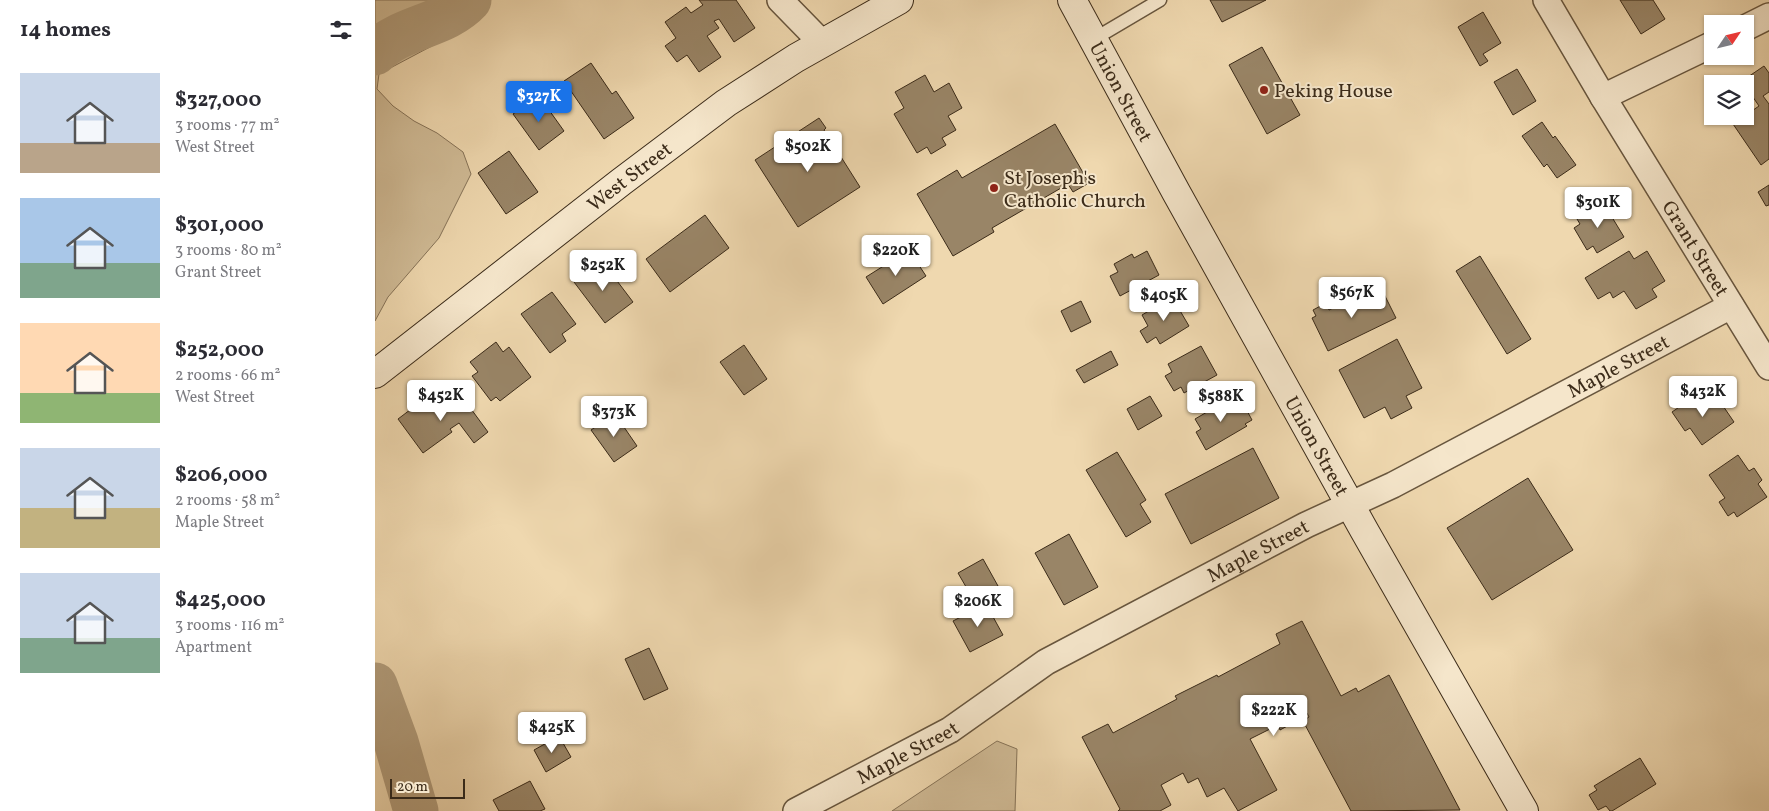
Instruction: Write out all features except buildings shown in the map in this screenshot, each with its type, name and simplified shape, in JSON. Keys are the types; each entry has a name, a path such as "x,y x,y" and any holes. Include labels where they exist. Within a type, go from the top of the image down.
{"main road":[{"name":"Union Street","path":"1071,0 1350,504 1524,811"},
{"name":"West Street","path":"377,372 701,121 767,75 884,4"}],"street":[{"path":"780,0 821,43"},
{"name":"Grant Street","path":"1546,0 1603,97 1769,367"},
{"path":"1754,24 1769,16"},
{"path":"1603,97 1704,48"},
{"name":"Maple Street","path":"795,811 950,730 1046,662 1297,530 1393,485 1731,306"}],"lane":[{"path":"1094,39 1160,0"}],"shaded area":[{"path":"375,0 477,0 469,20 445,39 379,74 377,89 393,106 414,121 437,133 463,152 471,174 439,238 388,297 375,321"},
{"path":"997,741 1017,749 1015,811 892,811"}],"waterway":[{"path":"375,53 397,37 447,16 469,0"},
{"path":"375,685 396,742 416,811"}],"place":[{"name":"Peking House","path":"1264,90"},
{"name":"St Joseph's Catholic Church","path":"994,188"}]}
